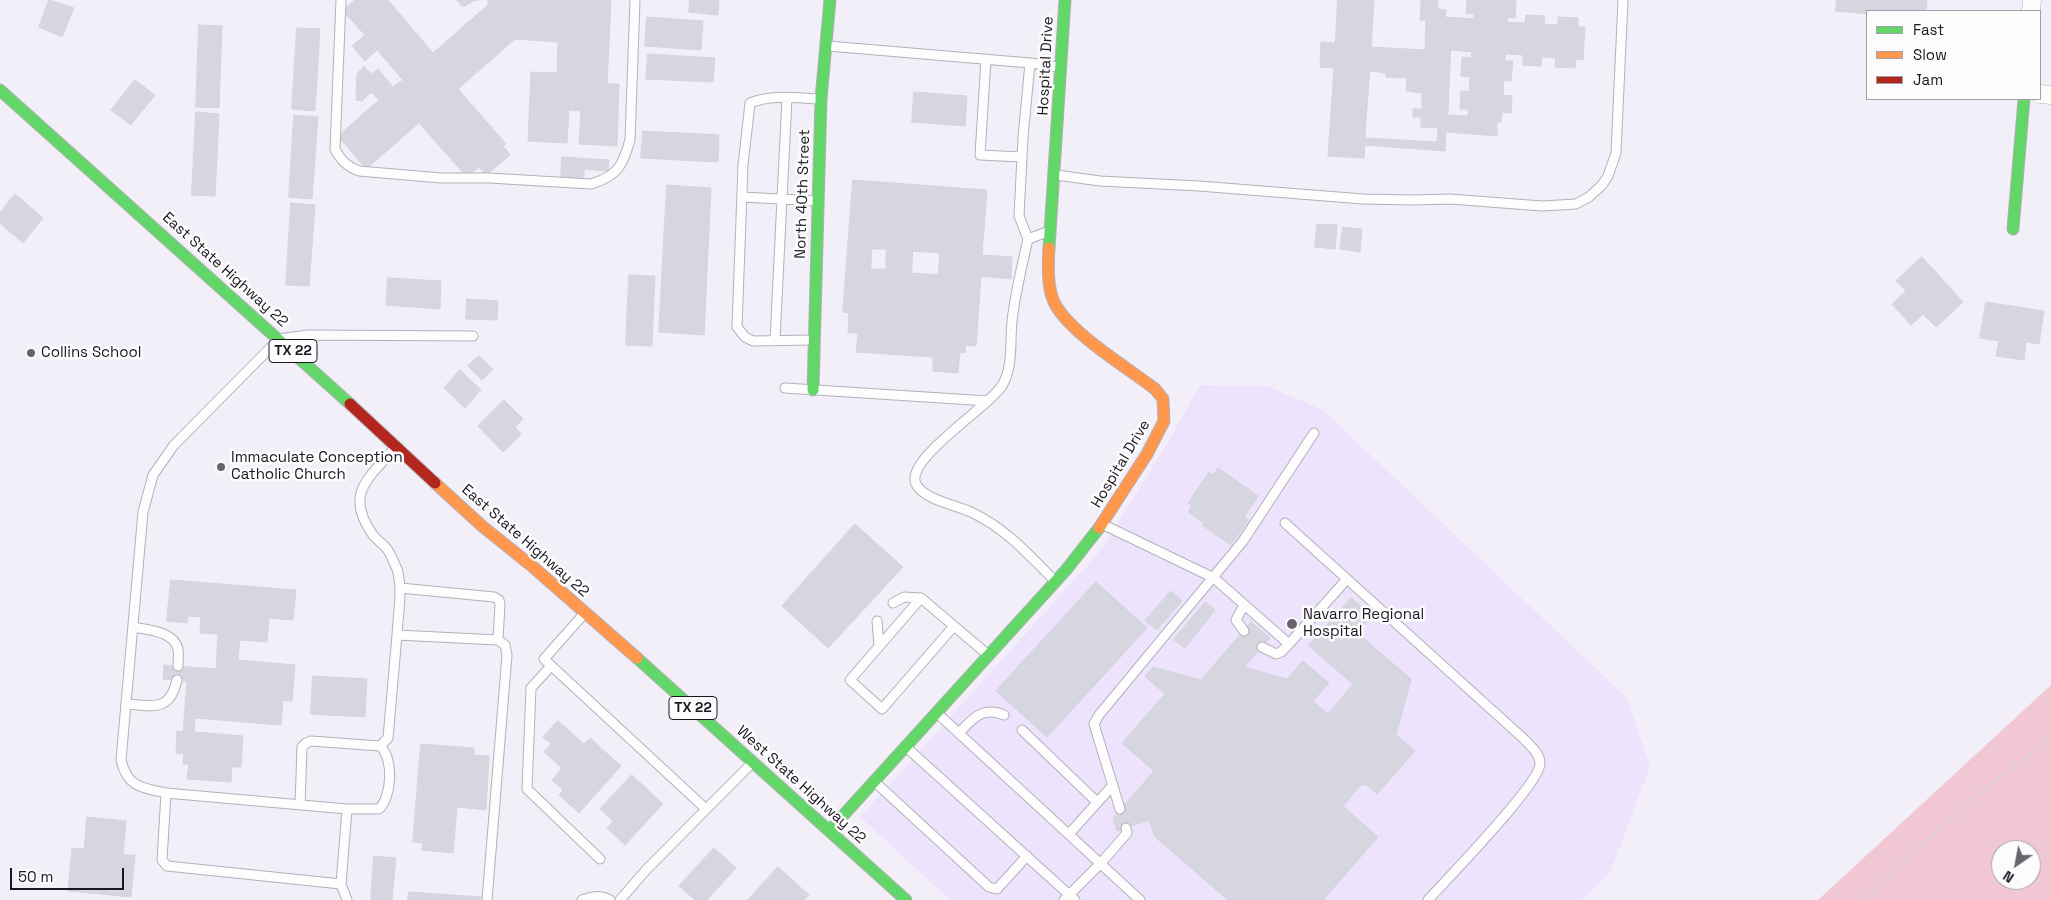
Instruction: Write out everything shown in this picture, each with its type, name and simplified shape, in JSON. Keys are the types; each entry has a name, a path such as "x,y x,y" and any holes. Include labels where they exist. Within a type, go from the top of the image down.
{"street":[{"name":"North 40th Street","path":"813,390 821,99 830,0"},
{"name":"Hospital Drive","path":"829,831 876,782 1056,582 1102,524 1147,454 1164,421 1163,399 1156,389 1074,326 1055,304 1050,289 1048,262 1065,0"},
{"name":"East State Highway 22","path":"0,90 279,339 482,526 585,613"},
{"path":"2013,228 2024,100"},
{"name":"West State Highway 22","path":"585,613 906,900"}],"lane":[{"path":"341,0 336,149 340,160 349,167 359,171 440,178 489,178 591,184 604,180 619,170 626,157 630,140 634,0"},
{"path":"1055,175 1100,181 1363,198 1450,199 1542,206 1576,204 1589,197 1602,185 1608,176 1616,153 1622,0"},
{"path":"826,46 1061,67"},
{"path":"986,60 980,154 1022,157"},
{"path":"1030,63 1019,216 1028,239 1012,321 1010,361 1003,384 988,402 924,458 915,475 916,484 928,496 971,512 997,526 1056,582"},
{"path":"775,340 787,98"},
{"path":"813,340 753,341 745,337 737,327 742,197 750,104 759,99 821,99"},
{"path":"742,197 818,201"},
{"path":"1028,239 1050,231"},
{"path":"300,805 302,747 306,743 311,741 380,746 386,751 389,757 388,793 385,804 379,809 348,809 300,805 166,793 140,788 124,774 121,760 143,512 153,475 174,445 279,339 308,335 473,336"},
{"path":"785,388 988,402"},
{"path":"1120,809 1094,724 1099,715 1243,541 1314,433"},
{"path":"380,746 388,738 400,588 397,570 388,550 373,535 363,517 360,499 363,484 396,446"},
{"path":"1285,523 1539,755 1540,766 1537,776 1506,815 1428,900"},
{"path":"1102,524 1214,578 1289,644"},
{"path":"1262,647 1276,654 1281,652 1347,579"},
{"path":"400,588 494,597 499,600 500,606 498,640"},
{"path":"893,603 904,597 921,598 989,656"},
{"path":"921,598 850,680 882,709 954,626"},
{"path":"1244,605 1236,620 1244,631"},
{"path":"585,613 544,659 706,809"},
{"path":"877,621 879,646"},
{"path":"133,627 159,632 172,638 178,648 178,666"},
{"path":"397,635 498,640 505,645 507,655 487,900"},
{"path":"551,666 532,688 527,790 600,859"},
{"path":"126,704 154,706 168,702 174,694 177,680"},
{"path":"959,733 981,714 994,710 1004,715"},
{"path":"937,713 1140,900"},
{"path":"1022,730 1097,802"},
{"path":"906,747 1027,856 1069,898 1127,833 1126,828"},
{"path":"620,900 646,870 753,762"},
{"path":"876,782 989,887 997,889 1027,856"},
{"path":"1069,834 1113,785"},
{"path":"166,793 162,860 168,866 341,884"},
{"path":"347,900 341,884 348,809"},
{"path":"582,900 592,896 604,897 610,900"}],"path":[{"path":"1866,900 1891,874 1949,821 2014,766 2051,738"}],"shaded area":[{"name":"Navarro Regional Hospital","path":"1200,385 1267,386 1323,410 1627,698 1650,766 1610,873 1583,900 950,900 860,817 1101,550 1167,444"},
{"path":"2051,685 2051,900 1818,900"}],"building":[{"path":"49,0 74,8 62,37 39,27"},
{"path":"355,0 388,0 433,53 488,5 488,0 611,0 607,84 619,84 617,146 579,144 581,111 569,110 567,143 528,141 531,72 557,73 558,42 515,39 458,89 506,144 503,146 510,155 486,175 479,167 467,177 419,123 366,169 338,136 379,100 371,92 362,101 356,100 357,74 364,66 371,74 378,69 393,87 403,80 377,50 365,61 352,46 365,35 343,11"},
{"path":"457,0 475,0 463,7"},
{"path":"690,0 719,0 718,15 689,12"},
{"path":"1338,0 1374,0 1371,47 1425,50 1426,20 1420,20 1421,0 1438,0 1438,9 1446,10 1445,17 1474,19 1474,14 1466,14 1467,0 1516,0 1515,18 1508,17 1507,22 1525,23 1526,15 1545,16 1544,24 1558,25 1558,17 1578,18 1578,27 1585,27 1583,60 1576,59 1575,68 1555,67 1556,58 1542,57 1541,66 1523,65 1523,55 1505,54 1505,61 1513,61 1511,81 1504,80 1503,95 1512,96 1511,113 1502,112 1501,122 1497,122 1497,136 1446,132 1445,151 1365,145 1364,158 1328,156 1334,68 1320,67 1321,42 1335,43","holes":["1451,50 1472,52 1471,58 1462,57 1461,76 1470,77 1469,92 1461,91 1460,109 1468,109 1468,116 1448,115","1370,71 1386,73 1386,77 1407,78 1406,91 1422,93 1422,109 1413,109 1413,117 1421,117 1421,127 1438,128 1437,142 1365,138"]},
{"path":"1837,0 1927,0 1926,10 1866,10 1866,14 1836,11"},
{"path":"647,17 703,21 701,50 645,46"},
{"path":"199,25 222,26 219,108 196,107"},
{"path":"297,28 320,29 315,111 292,109"},
{"path":"648,54 715,58 713,82 646,79"},
{"path":"135,80 155,95 131,125 111,110"},
{"path":"914,92 967,96 965,126 912,122"},
{"path":"196,112 219,114 215,196 192,195"},
{"path":"294,115 318,117 312,199 289,197"},
{"path":"643,131 719,135 718,162 641,158"},
{"path":"562,157 609,160 608,171 584,169 584,180 561,179"},
{"path":"853,180 987,190 982,255 1012,257 1011,279 981,276 976,346 966,345 965,353 960,352 958,373 933,371 933,357 856,352 858,333 848,333 849,313 843,312","holes":["872,249 886,249 886,269 871,269","913,251 940,253 938,275 912,273"]},
{"path":"667,185 711,188 704,335 659,332"},
{"path":"15,194 43,218 23,243 0,223 0,213"},
{"path":"291,203 315,205 309,286 286,285"},
{"path":"1317,224 1337,225 1335,249 1315,247"},
{"path":"1343,227 1362,229 1360,252 1340,249"},
{"path":"1922,257 1963,302 1936,327 1923,314 1911,325 1892,304 1906,291 1896,281"},
{"path":"629,275 655,276 652,346 626,345"},
{"path":"388,278 441,281 440,309 386,305"},
{"path":"467,299 498,301 497,320 466,319"},
{"path":"1986,302 2044,311 2039,344 2026,342 2024,360 1996,356 1999,341 1980,338"},
{"path":"479,356 493,369 482,380 468,366"},
{"path":"460,370 481,390 465,408 444,388"},
{"path":"504,400 523,419 515,427 521,434 503,452 478,426"},
{"path":"1218,468 1258,496 1244,517 1249,520 1231,545 1203,526 1204,523 1188,512 1192,506 1188,503 1209,472 1213,475"},
{"path":"855,524 903,567 828,648 782,606"},
{"path":"171,580 296,590 293,620 269,618 267,642 240,640 238,660 295,665 292,701 283,700 281,725 195,718 194,732 243,736 241,767 232,767 231,782 187,779 189,764 183,764 184,754 176,753 177,731 183,732 187,681 163,679 164,665 216,669 218,634 200,633 201,617 188,616 187,623 167,621"},
{"path":"1096,582 1147,628 1047,737 996,691"},
{"path":"1171,591 1182,601 1157,630 1145,621"},
{"path":"1351,598 1372,615 1357,633 1411,679 1396,735 1415,751 1377,794 1366,784 1360,786 1343,806 1378,837 1323,900 1228,900 1155,837 1149,820 1117,831 1113,818 1154,771 1122,743 1165,694 1145,676 1153,667 1201,680 1251,622 1270,638 1244,667 1287,679 1303,661 1329,683 1313,701 1328,714 1353,684 1309,646"},
{"path":"1205,602 1215,610 1185,648 1174,640"},
{"path":"313,676 367,679 365,717 311,714"},
{"path":"558,721 584,744 590,738 621,766 579,813 559,795 563,790 552,780 562,768 544,752 551,744 543,737"},
{"path":"421,744 474,748 474,755 489,756 486,810 457,807 453,853 422,850 423,843 413,842"},
{"path":"632,775 663,804 625,845 607,828 613,821 600,809"},
{"path":"87,817 126,821 123,855 135,855 131,897 68,891 72,848 84,849"},
{"path":"714,848 736,868 707,900 695,900 679,886"},
{"path":"374,856 396,858 392,900 371,900"},
{"path":"778,867 809,895 804,900 748,900"},
{"path":"409,892 481,897 480,900 408,900"}],"traffic: fast":[{"path":"813,390 821,99 830,0"},
{"path":"1049,248 1065,0"},
{"path":"0,90 350,404"},
{"path":"2013,229 2024,100"},
{"path":"829,831 1066,570 1099,528"},
{"path":"637,658 906,900"}],"traffic: slow":[{"path":"1049,248 1048,269 1050,289 1054,302 1061,313 1085,337 1155,389 1163,399 1164,421 1147,454 1099,528"},
{"path":"435,483 482,526 533,567 637,658"}],"traffic: jam":[{"path":"350,404 435,483"}],"place":[{"name":"Collins School","path":"31,353"},
{"name":"Immaculate Conception Catholic Church","path":"221,467"},
{"name":"Navarro Regional Hospital","path":"1292,624"}]}
